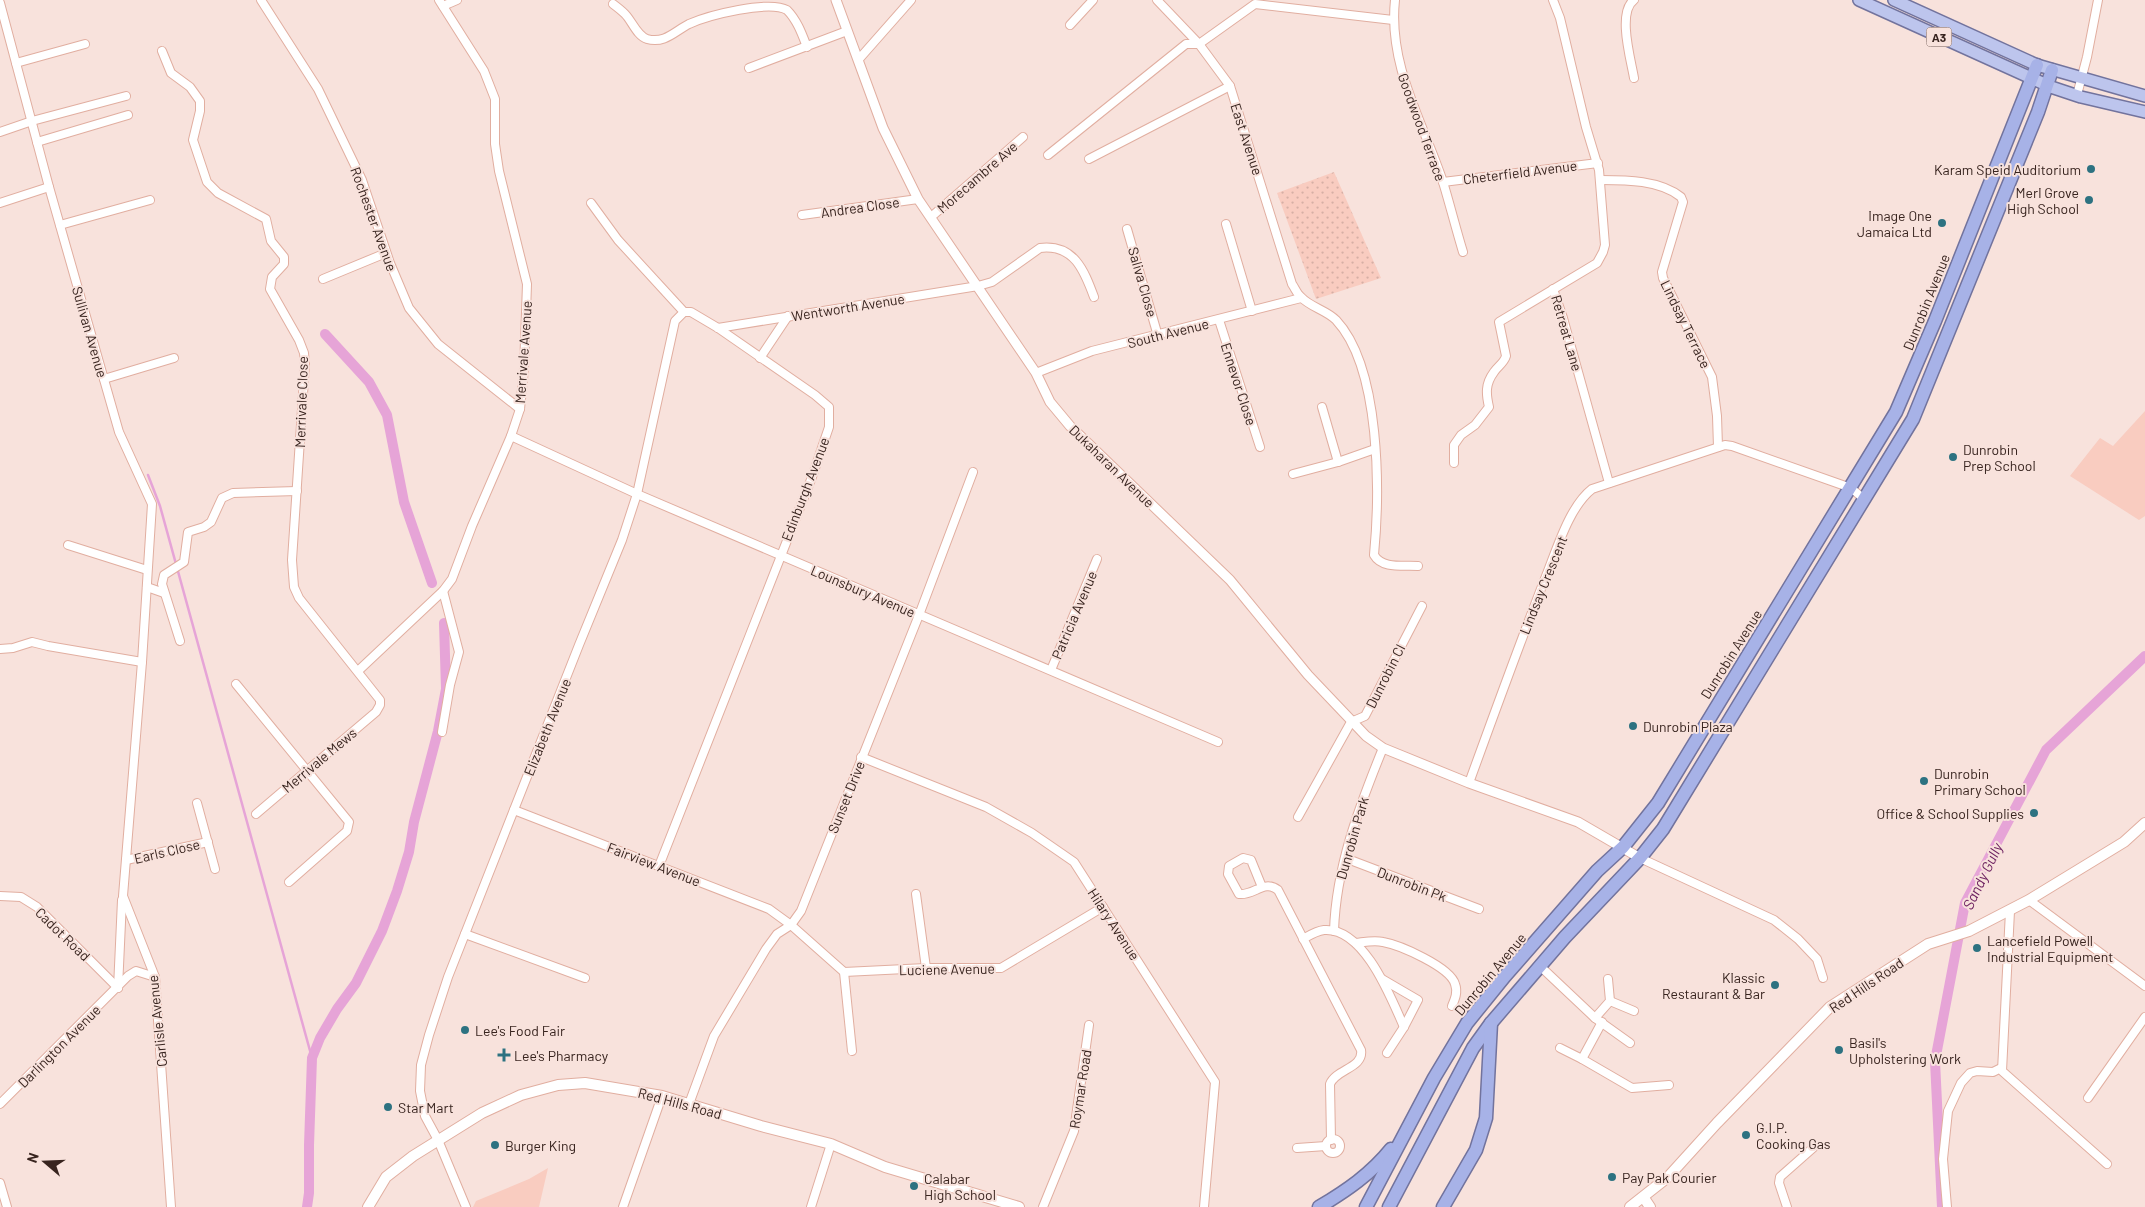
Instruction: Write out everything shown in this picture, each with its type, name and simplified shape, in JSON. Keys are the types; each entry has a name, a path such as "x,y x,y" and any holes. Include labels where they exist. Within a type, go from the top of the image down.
{"highway":[{"name":"Dunrobin Avenue","path":"1366,1207 1434,1078 1468,1023 1505,976 1598,871 1622,847 1658,803 1896,412 1935,321 2037,65"},
{"path":"1389,1207 1473,1048 1491,1023 1565,937 1640,858 1663,830 1913,419 2038,112 2052,70"},
{"path":"1443,1207 1476,1150 1486,1118 1491,1023"},
{"path":"1319,1207 1342,1193 1368,1173 1406,1130"}],"main road":[{"name":"A3","path":"1859,0 2046,85 2145,112"},
{"name":"A3","path":"1894,0 1914,4 2037,65 2145,96"},
{"name":"Red Hills Road","path":"1630,1207 1647,1202 1717,1123 1830,1008 1928,944 1968,931 2010,911 2124,842 2145,823"},
{"name":"Red Hills Road","path":"368,1207 386,1177 438,1140 482,1113 521,1095 558,1085 585,1083 662,1096 761,1126 831,1144 885,1168 1019,1207"}],"street":[{"path":"441,3 456,0"},
{"name":"Dukaharan Avenue","path":"836,0 883,128 918,199 1036,373 1050,402 1070,426 1230,580 1308,674 1351,722 1383,748 1469,783"},
{"path":"858,59 911,0"},
{"path":"1070,25 1093,0"},
{"name":"East Avenue","path":"1157,0 1199,44 1230,86 1292,284 1301,298"},
{"name":"Goodwood Terrace","path":"1395,0 1393,20 1403,79 1443,182 1463,252"},
{"name":"Retreat Lane","path":"1554,0 1586,126 1598,163 1601,180 1603,252 1597,262 1553,289 1563,318 1609,483"},
{"path":"1634,0 1628,7 1625,19 1634,78"},
{"path":"2077,95 2098,0"},
{"name":"Rochester Avenue","path":"263,1 318,88 362,180 386,253 409,308 438,344 520,409"},
{"path":"1048,155 1186,44 1199,44 1255,2 1393,20"},
{"name":"Sullivan Avenue","path":"0,3 49,187 119,432 152,504 142,662"},
{"name":"Merrivale Avenue","path":"358,671 443,591 452,579 472,526 511,436 520,409 524,370 527,284 499,171 495,144 495,99 484,71 441,3"},
{"path":"613,4 643,37 658,40 672,36 688,25 730,10 771,3 787,10 797,24 807,47"},
{"path":"749,68 847,31"},
{"path":"16,63 85,44"},
{"name":"Merrivale Close","path":"162,51 171,73 190,87 200,101 200,111 193,140 207,182 218,193 266,219 271,241 284,257 284,264 272,277 270,289 304,352 292,560 294,587 309,612 378,695 380,705"},
{"path":"1089,159 1230,86"},
{"path":"0,132 32,121 126,96"},
{"path":"37,142 128,115"},
{"name":"Morecambre Ave","path":"931,217 1023,137"},
{"name":"Cheterfield Avenue","path":"1443,182 1598,163"},
{"name":"Lindsay Terrace","path":"1601,180 1629,180 1655,186 1681,197 1683,202 1662,272 1663,278 1712,377 1717,416 1718,447"},
{"path":"0,203 49,187"},
{"name":"Andrea Close","path":"802,215 918,199"},
{"path":"60,224 150,200"},
{"name":"Edinburgh Avenue","path":"592,202 618,240 684,312 691,312 718,328 815,395 828,407 829,427 812,477 659,866"},
{"path":"1226,224 1252,311"},
{"name":"Saliva Close","path":"1128,228 1158,336"},
{"name":"Wentworth Avenue","path":"718,328 978,286 992,282 1040,248 1048,247 1068,254 1078,262 1084,271 1094,297"},
{"path":"323,279 386,253"},
{"path":"1454,463 1454,444 1461,435 1475,425 1489,407 1486,389 1494,372 1506,356 1499,322 1553,289"},
{"path":"1301,298 1335,319 1356,352 1369,395 1378,490 1374,555 1377,561 1383,564 1418,566"},
{"name":"South Avenue","path":"1036,373 1092,351 1158,336 1301,298"},
{"name":"Elizabeth Avenue","path":"466,1207 438,1140 425,1116 420,1091 421,1065 429,1035 465,934 622,540 637,494 675,321 684,312"},
{"path":"760,358 788,316"},
{"name":"Ennevor Close","path":"1219,320 1260,447"},
{"path":"104,379 174,358"},
{"path":"1322,407 1338,462"},
{"name":"Lounsbury Avenue","path":"511,436 637,494 1218,742"},
{"name":"Lindsay Crescent","path":"1469,783 1528,622 1577,504 1583,496 1609,483 1718,447 1732,446 1851,488 1864,499"},
{"path":"1294,474 1338,462 1374,449"},
{"name":"Sunset Drive","path":"689,1104 714,1036 766,949 777,934 791,925 800,911 973,472"},
{"path":"180,641 162,584 164,575 179,566 186,558 186,537 188,532 204,527 211,522 222,498 233,493 297,491"},
{"path":"68,545 148,570"},
{"name":"Patricia Avenue","path":"1050,670 1097,559"},
{"path":"147,587 164,592"},
{"path":"442,732 450,685 459,652 443,591"},
{"name":"Dunrobin Cl","path":"1298,817 1351,722 1365,716 1422,606"},
{"path":"0,648 13,648 32,642 142,662"},
{"name":"Carlisle Avenue","path":"142,662 123,896 155,977 171,1207"},
{"path":"236,684 306,771 348,819 350,825 347,830 289,882"},
{"name":"Merrivale Mews","path":"256,814 372,715 380,705"},
{"name":"Dunrobin Park","path":"1334,931 1336,900 1345,858 1362,802 1383,748"},
{"name":"Hilary Avenue","path":"861,757 986,807 1032,833 1074,862 1215,1082 1204,1207"},
{"path":"1469,783 1578,822 1640,858 1774,920 1798,939 1817,959 1823,978"},
{"path":"197,804 215,868"},
{"name":"Fairview Avenue","path":"514,810 769,909 791,925"},
{"name":"Earls Close","path":"126,860 208,842"},
{"path":"1262,887 1250,860 1243,858 1229,866 1228,874 1239,894 1246,894 1270,885 1278,890 1362,1054 1358,1061 1334,1076 1332,1080 1330,1090 1329,1143 1297,1148"},
{"name":"Dunrobin Pk","path":"1345,858 1479,910"},
{"path":"916,894 926,968"},
{"name":"Cadot Road","path":"0,896 21,898 37,907 118,988"},
{"path":"118,988 123,896"},
{"path":"2028,900 2145,986"},
{"name":"Luciene Avenue","path":"844,972 926,968 1001,968 1103,907"},
{"path":"2010,911 2001,1068 2015,1084 2107,1164"},
{"path":"791,925 844,972 852,1051"},
{"path":"1303,939 1316,932 1334,931 1356,943 1382,979 1404,1027"},
{"path":"465,934 586,978"},
{"path":"1356,943 1384,942 1408,951 1442,969 1455,983 1456,997 1452,1006"},
{"path":"1541,967 1598,1020 1630,1042"},
{"name":"Darlington Avenue","path":"0,1104 128,976 136,971 155,977"},
{"path":"1382,979 1418,1000 1404,1027 1387,1053"},
{"path":"1582,1059 1598,1020 1610,1001 1608,979"},
{"path":"1610,1001 1634,1011"},
{"path":"2088,1098 2145,1018"},
{"name":"Roymar Road","path":"1043,1207 1074,1131 1089,1025"},
{"path":"1560,1048 1632,1088 1669,1085"},
{"path":"1947,1207 1943,1159 1948,1111 1961,1083 1970,1073 1977,1071 1993,1072 2001,1068"},
{"path":"623,1207 662,1096"},
{"path":"810,1207 831,1144"},
{"path":"1787,1207 1779,1183 1780,1177 1814,1147"},
{"path":"0,1183 6,1207"}],"shaded area":[{"path":"1334,172 1381,278 1316,299 1277,193"},
{"path":"2145,411 2145,516 2139,520 2070,476 2100,438 2113,446"},
{"path":"548,1168 539,1207 473,1207 476,1201 529,1179"}],"waterway":[{"path":"325,334 369,382 387,415 404,502 432,583"},
{"path":"148,475 160,506 312,1058"},
{"path":"307,1207 309,1193 312,1058 320,1038 337,1009 356,983 382,931 409,852 414,822 438,731 446,689 444,623"},
{"name":"Sandy Gully","path":"1942,1207 1935,1061 1965,903 2046,750 2145,656"}],"place":[{"name":"Karam Speid Auditorium","path":"2091,169"},
{"name":"Merl Grove High School","path":"2089,200"},
{"name":"Image One Jamaica Ltd","path":"1942,223"},
{"name":"Dunrobin Prep School","path":"1953,457"},
{"name":"Dunrobin Plaza","path":"1633,726"},
{"name":"Dunrobin Primary School","path":"1924,781"},
{"name":"Office & School Supplies","path":"2034,813"},
{"name":"Lancefield Powell Industrial Equipment","path":"1977,948"},
{"name":"Klassic Restaurant & Bar","path":"1775,985"},
{"name":"Lee's Food Fair","path":"465,1030"},
{"name":"Basil's Upholstering Work","path":"1839,1050"},
{"name":"Lee's Pharmacy","path":"504,1055"},
{"name":"Star Mart","path":"388,1107"},
{"name":"G.I.P. Cooking Gas","path":"1746,1135"},
{"name":"Burger King","path":"495,1145"},
{"name":"Pay Pak Courier","path":"1612,1177"},
{"name":"Calabar High School","path":"914,1186"}]}
